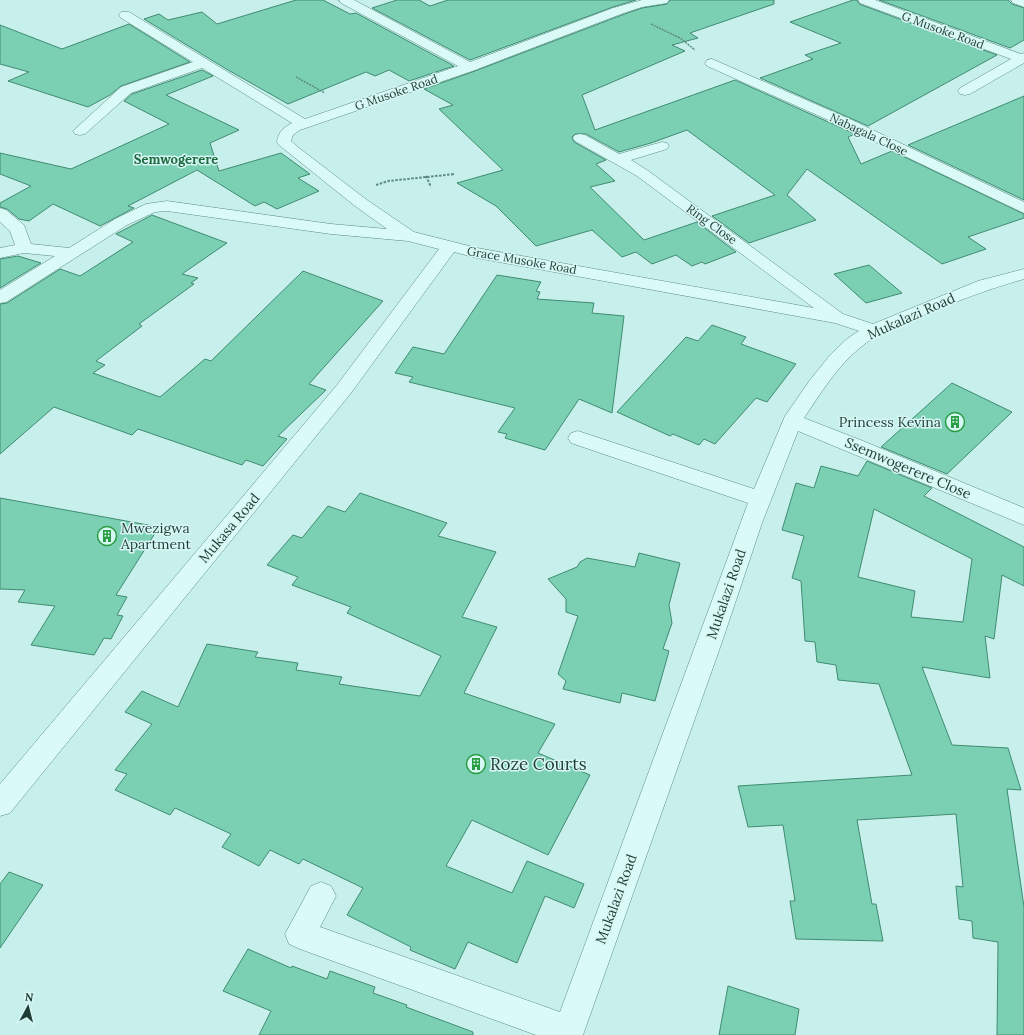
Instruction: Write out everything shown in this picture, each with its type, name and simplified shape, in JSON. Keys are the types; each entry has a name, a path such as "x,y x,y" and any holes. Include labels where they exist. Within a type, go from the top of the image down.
{"street":[{"path":"345,0 470,67"},
{"name":"G Musoke Road","path":"408,236 349,194 294,151 284,142 284,136 287,132 304,124 470,67 637,2 663,0"},
{"name":"G Musoke Road","path":"864,0 1023,58"},
{"path":"1017,0 1024,3"},
{"path":"125,15 304,124"},
{"path":"965,92 1023,58"},
{"path":"80,131 126,90 202,63"},
{"name":"Nabagala Close","path":"712,63 849,124 1024,208"},
{"name":"Ring Close","path":"580,138 642,173 839,318"},
{"path":"619,159 662,146"},
{"name":"Grace Musoke Road","path":"0,298 135,214 152,207 167,206 331,229 408,236 508,259 656,284 839,318 874,330"},
{"path":"0,213 18,229 24,248"},
{"name":"Mukasa Road","path":"0,804 344,389 450,246"},
{"path":"0,254 24,248 72,253"},
{"name":"Mukalazi Road","path":"567,1033 705,657 760,499 792,421 817,384 838,358 854,342 874,330 963,293 1024,274"},
{"name":"Ssemwogerere Close","path":"792,421 856,446 1024,517"},
{"path":"578,438 760,499"},
{"path":"321,896 300,934 567,1033"}],"path":[{"path":"617,11 650,23 680,38 712,63"},
{"path":"349,194 388,181 455,174"},
{"path":"426,176 431,187"}],"building":[{"path":"296,0 323,0 350,14 356,13 454,66 409,81 389,70 375,76 366,72 288,104 228,70 144,19 159,14 168,20 202,12 217,24"},
{"path":"397,0 419,0 430,6 448,0 636,0 613,7 470,60 372,8"},
{"path":"670,0 774,0 774,4 690,33 698,38 672,45 685,51 582,95 595,130 735,80 855,134 848,137 861,164 892,151 1024,214 1024,218 968,237 986,249 942,264 807,169 787,195 816,220 749,243 712,216 775,195 687,130 651,143 619,152 586,134 575,134 572,137 574,142 606,160 596,164 615,181 590,187 644,240 697,222 736,252 705,264 702,262 692,266 676,255 652,264 636,252 622,257 592,230 536,246 496,206 457,183 503,170 439,109 453,105 424,89 642,8 667,4"},
{"path":"853,0 857,0 859,4 997,55 868,126 760,78 813,59 805,55 841,43 790,22"},
{"path":"879,0 1008,0 1012,4 1024,8 1024,40 1010,48"},
{"path":"129,24 190,62 121,86 110,95 88,107 8,81 29,72 0,64 0,25 62,49"},
{"path":"202,70 213,76 166,95 239,130 210,143 219,171 281,153 310,174 298,178 319,191 277,209 264,202 255,206 197,170 128,206 134,208 100,226 53,204 29,221 19,219 7,209 0,207 0,203 31,186 0,174 0,153 71,169 169,124 124,101 132,94"},
{"path":"1024,96 1024,200 908,145"},
{"path":"152,215 227,243 182,274 198,278 191,283 194,284 139,324 142,326 96,361 105,365 93,373 160,397 205,359 211,361 303,271 383,301 309,384 326,390 278,436 287,439 263,466 246,460 242,465 138,429 132,435 54,407 0,454 0,304 7,303 60,269 80,276 133,242 116,234"},
{"path":"18,256 41,263 0,288 0,259"},
{"path":"869,265 902,293 866,303 834,274"},
{"path":"497,275 541,282 536,291 540,292 537,299 594,303 592,313 624,316 612,413 579,399 545,450 505,438 507,434 498,432 515,408 409,382 413,377 395,373 413,347 444,354"},
{"path":"712,325 746,337 741,344 796,364 767,402 756,398 715,444 704,439 699,445 673,434 670,436 617,412 686,337 698,341"},
{"name":"Princess Kevina","path":"952,383 1012,412 947,474 881,447"},
{"path":"867,461 932,488 924,496 1024,547 1024,586 1002,575 994,639 985,636 990,678 922,667 952,745 1008,748 1021,790 1007,789 1024,907 1024,1035 997,1035 998,942 973,938 972,921 959,919 956,886 963,887 956,814 857,820 872,904 876,904 883,941 796,939 790,901 795,901 783,825 748,827 738,786 912,775 879,684 838,680 836,665 817,662 815,642 805,641 801,581 792,578 804,536 782,530 796,483 814,488 821,466 858,476","holes":["874,509 972,559 963,622 911,617 915,591 858,577"]},
{"path":"360,493 447,523 438,536 496,552 462,617 497,627 464,693 555,724 538,753 590,775 548,855 472,820 446,866 512,893 527,861 584,884 574,908 545,896 517,963 468,942 455,969 410,950 411,947 347,915 363,888 303,859 299,864 270,850 259,866 222,847 231,834 175,808 170,815 115,790 127,774 115,770 152,724 125,712 142,691 178,707 207,644 258,652 255,657 298,663 296,670 342,677 339,684 420,696 441,656 347,613 351,607 292,585 298,577 267,565 293,535 302,538 328,506 345,512"},
{"path":"0,498 159,527 116,595 127,597 117,615 123,616 111,639 104,638 94,655 31,645 55,606 18,602 25,590 0,589"},
{"path":"639,553 680,563 669,605 672,623 663,649 669,651 655,701 622,693 620,703 563,689 566,681 558,674 578,616 566,612 566,599 548,579 577,567 580,562 587,558 635,567"},
{"path":"9,872 43,885 0,948 0,884"},
{"path":"248,949 291,968 292,966 327,979 330,971 375,987 373,993 473,1032 473,1035 259,1035 271,1011 223,991"},
{"path":"728,986 799,1009 795,1035 719,1035"}],"place":[{"name":"Princess Kevina","path":"955,422"},
{"name":"Mwezigwa Apartment","path":"107,536"},
{"name":"Roze Courts","path":"476,764"}],"district":[{"name":"Semwogerere","path":"176,159"}]}
